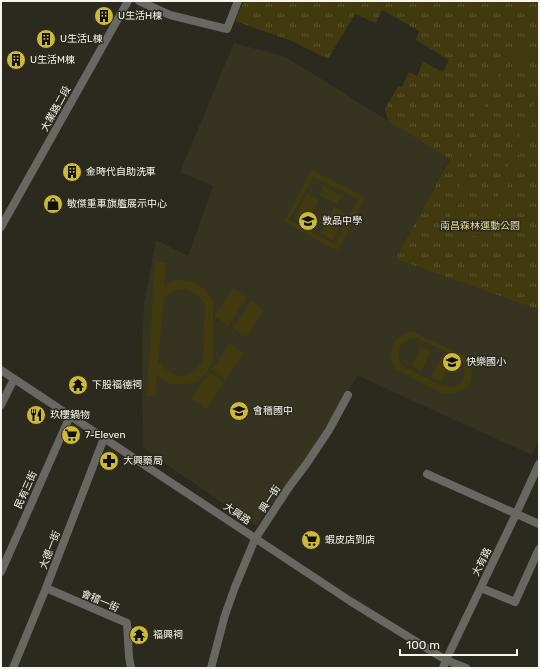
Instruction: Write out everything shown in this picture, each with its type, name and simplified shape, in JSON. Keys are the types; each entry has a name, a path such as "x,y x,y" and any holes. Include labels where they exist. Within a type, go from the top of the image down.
{"street":[{"name":"大業路二段","path":"1,227 128,1"},
{"path":"139,1 170,15 227,29 238,1"},
{"name":"大興路","path":"1,370 445,664 466,668"},
{"path":"1,405 14,379"},
{"name":"興一街","path":"211,668 225,615 235,587 256,539 289,487 329,430 348,395"},
{"name":"民有三街","path":"1,572 70,416"},
{"name":"大德一街","path":"13,668 46,588 104,438"},
{"name":"大有路","path":"445,664 539,464"},
{"path":"427,474 539,524"},
{"path":"481,588 515,602 539,548"},
{"name":"會稽一街","path":"46,588 126,623 131,668"}],"shaded area":[{"path":"234,43 286,57 450,158 395,259 539,310 539,440 532,455 358,375 309,453 256,526 143,448 142,345 144,304 156,240 188,256 213,186 180,172"}],"green space":[{"name":"南昌森林運動公園","path":"244,1 539,1 539,310 395,259 450,159 388,121 385,109 398,86 402,87 409,72 417,76 423,62 443,72 449,60 416,40 419,31 382,10 376,23 355,14 328,59 292,41 235,21"},
{"path":"528,50 539,52 539,59 532,57 516,58 509,61 505,65 479,119 482,136 481,145 455,213 458,226 470,232 478,231 485,227 492,215 514,148 539,95 539,108 520,149 497,217 488,231 480,235 470,237 463,235 455,229 450,221 450,212 476,144 474,117 496,68 505,57"},
{"path":"311,170 365,197 338,251 284,222","holes":["313,177 358,199 335,244 289,220"]},
{"path":"323,186 341,195 337,204 319,195"},
{"path":"307,193 319,200 306,226 294,219"},
{"path":"334,207 347,214 333,240 320,234"},
{"path":"155,260 166,263 164,286 179,279 191,281 204,288 213,301 213,363 198,381 184,385 170,384 157,374 156,396 147,396","holes":["180,289 188,290 194,293 205,304 203,360 192,372 182,376 176,375 164,368 158,362 164,298 172,291"]},
{"path":"233,288 247,298 228,326 214,316"},
{"path":"251,301 264,310 246,338 233,329"},
{"path":"413,332 469,358 472,374 469,385 460,391 444,394 395,369 391,360 391,352 393,345 404,333","holes":["417,338 462,359 464,370 463,381 457,386 451,387 442,386 403,366 398,354 400,346 410,339"]},
{"path":"230,343 244,353 225,380 211,370"},
{"path":"421,346 431,351 421,371 411,366"},
{"path":"441,356 451,361 442,382 431,377"},
{"path":"209,372 224,382 206,409 191,398"}],"place":[{"name":"U生活H棟","path":"104,16"},
{"name":"U生活L棟","path":"46,39"},
{"name":"U生活M棟","path":"16,60"},
{"name":"金時代自助洗車","path":"72,172"},
{"name":"敏傑重車旗艦展示中心","path":"53,204"},
{"name":"敦品中學","path":"308,221"},
{"name":"快樂國小","path":"452,362"},
{"name":"下股福德祠","path":"78,385"},
{"name":"會稽國中","path":"239,411"},
{"name":"玖樓鍋物","path":"36,415"},
{"name":"7-Eleven","path":"71,435"},
{"name":"大興藥局","path":"109,461"},
{"name":"蝦皮店到店","path":"311,540"},
{"name":"福興祠","path":"139,635"}]}
